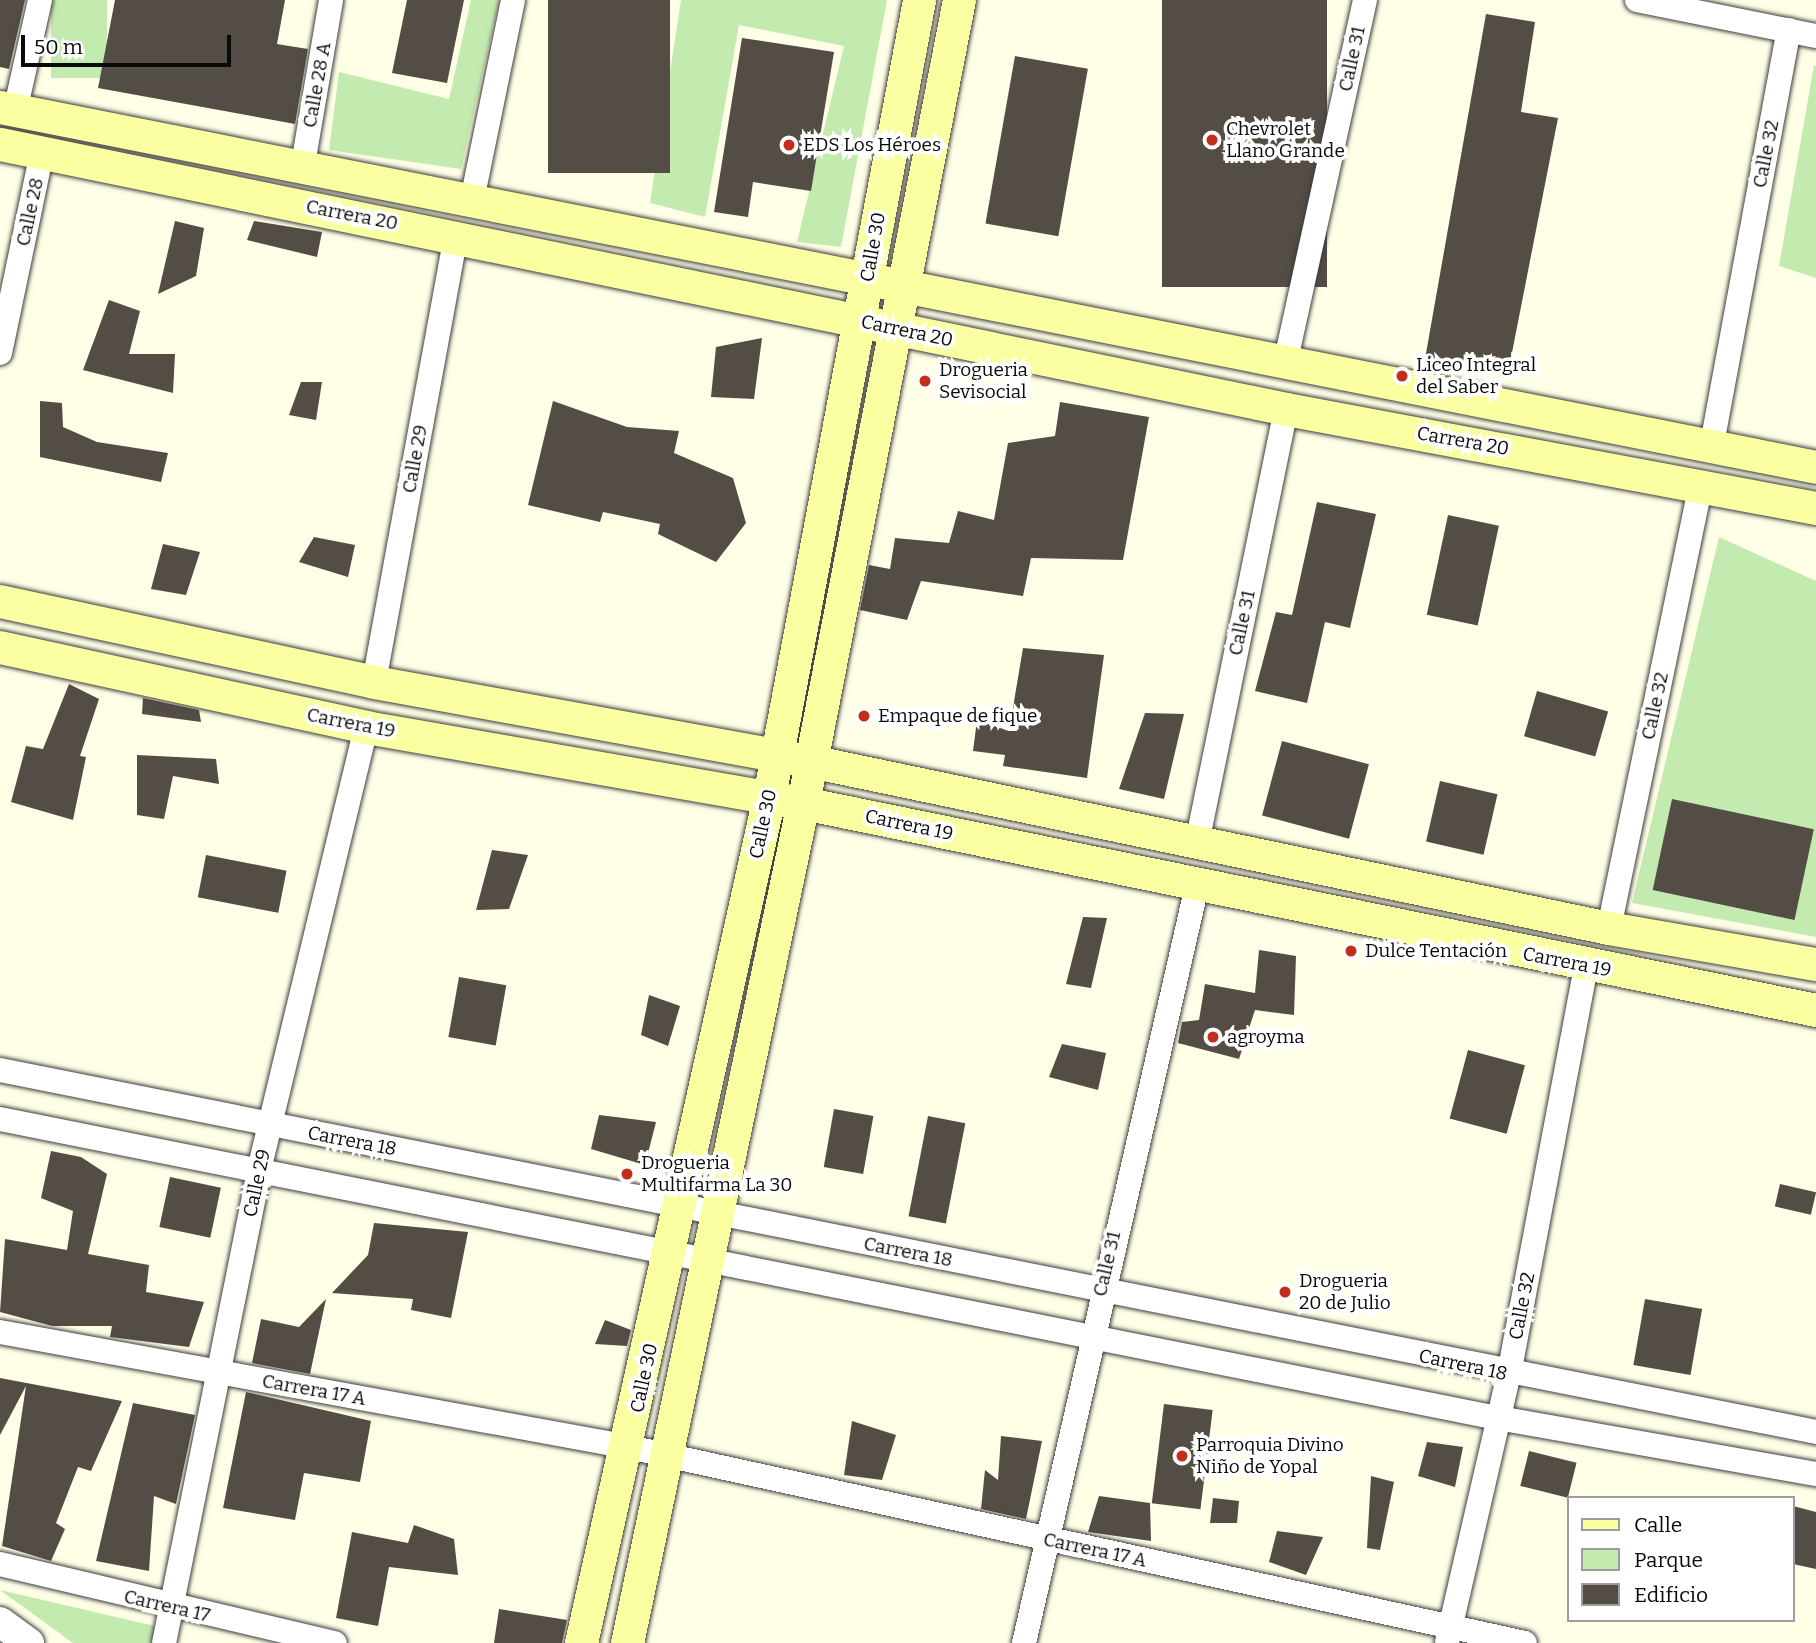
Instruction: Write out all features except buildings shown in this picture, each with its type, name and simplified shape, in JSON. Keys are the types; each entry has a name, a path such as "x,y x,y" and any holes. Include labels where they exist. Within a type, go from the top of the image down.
{"main road":[{"name":"Calle 30","path":"581,1643 629,1447 769,797 919,0"},
{"name":"Calle 30","path":"627,1643 803,803 959,0"},
{"name":"Carrera 20","path":"7,109 302,170 472,200 904,284 1285,364 1712,444 1816,467"},
{"name":"Carrera 20","path":"0,144 1286,409 1701,484 1816,508"},
{"path":"0,601 374,682 810,761 1198,838 1609,928 1816,964"},
{"name":"Carrera 19","path":"0,647 366,727 803,803 1586,966 1816,1010"}],"street":[{"path":"7,109 40,0"},
{"name":"Calle 28 A","path":"302,170 331,0"},
{"path":"472,200 513,0"},
{"name":"Calle 31","path":"1285,364 1364,0"},
{"path":"1637,0 1816,36"},
{"name":"Calle 32","path":"1712,444 1789,30"},
{"name":"Calle 28","path":"0,353 42,152"},
{"name":"Calle 29","path":"374,682 456,236"},
{"name":"Calle 31","path":"1198,838 1286,409"},
{"name":"Calle 32","path":"1609,928 1701,484"},
{"name":"Calle 29","path":"164,1643 259,1170 366,727"},
{"name":"Calle 31","path":"1024,1643 1093,1337 1101,1289 1197,886"},
{"name":"Calle 32","path":"1448,1635 1509,1374 1586,966"},
{"name":"Carrera 18","path":"0,1070 716,1215 1101,1289 1509,1374 1816,1432"},
{"path":"0,1119 1498,1418 1816,1475"},
{"name":"Carrera 17 A","path":"0,1332 629,1447 1046,1539 1448,1635 1525,1643"},
{"name":"Carrera 17","path":"0,1564 173,1608 335,1643"},
{"path":"0,1622 29,1643"}],"green space":[{"path":"51,0 107,0 107,78 51,78"},
{"path":"471,0 499,0 461,169 329,150 339,72 449,99"},
{"path":"681,0 887,0 841,247 797,242 844,46 739,25 705,217 650,203"},
{"path":"1814,65 1816,66 1816,278 1779,266"},
{"path":"1719,537 1816,581 1816,937 1632,903"},
{"path":"0,1590 159,1627 156,1643 73,1643"}],"place":[{"name":"Chevrolet Llano Grande","path":"1212,140"},
{"name":"EDS Los Héroes","path":"789,145"},
{"name":"Liceo Integral del Saber","path":"1402,376"},
{"name":"Drogueria Sevisocial","path":"925,381"},
{"name":"Empaque de fique","path":"864,716"},
{"name":"Dulce Tentación","path":"1351,951"},
{"name":"agroyma","path":"1213,1037"},
{"name":"Drogueria Multifarma La 30","path":"627,1174"},
{"name":"Drogueria 20 de Julio","path":"1285,1292"},
{"name":"Parroquia Divino Niño de Yopal","path":"1182,1456"}]}
